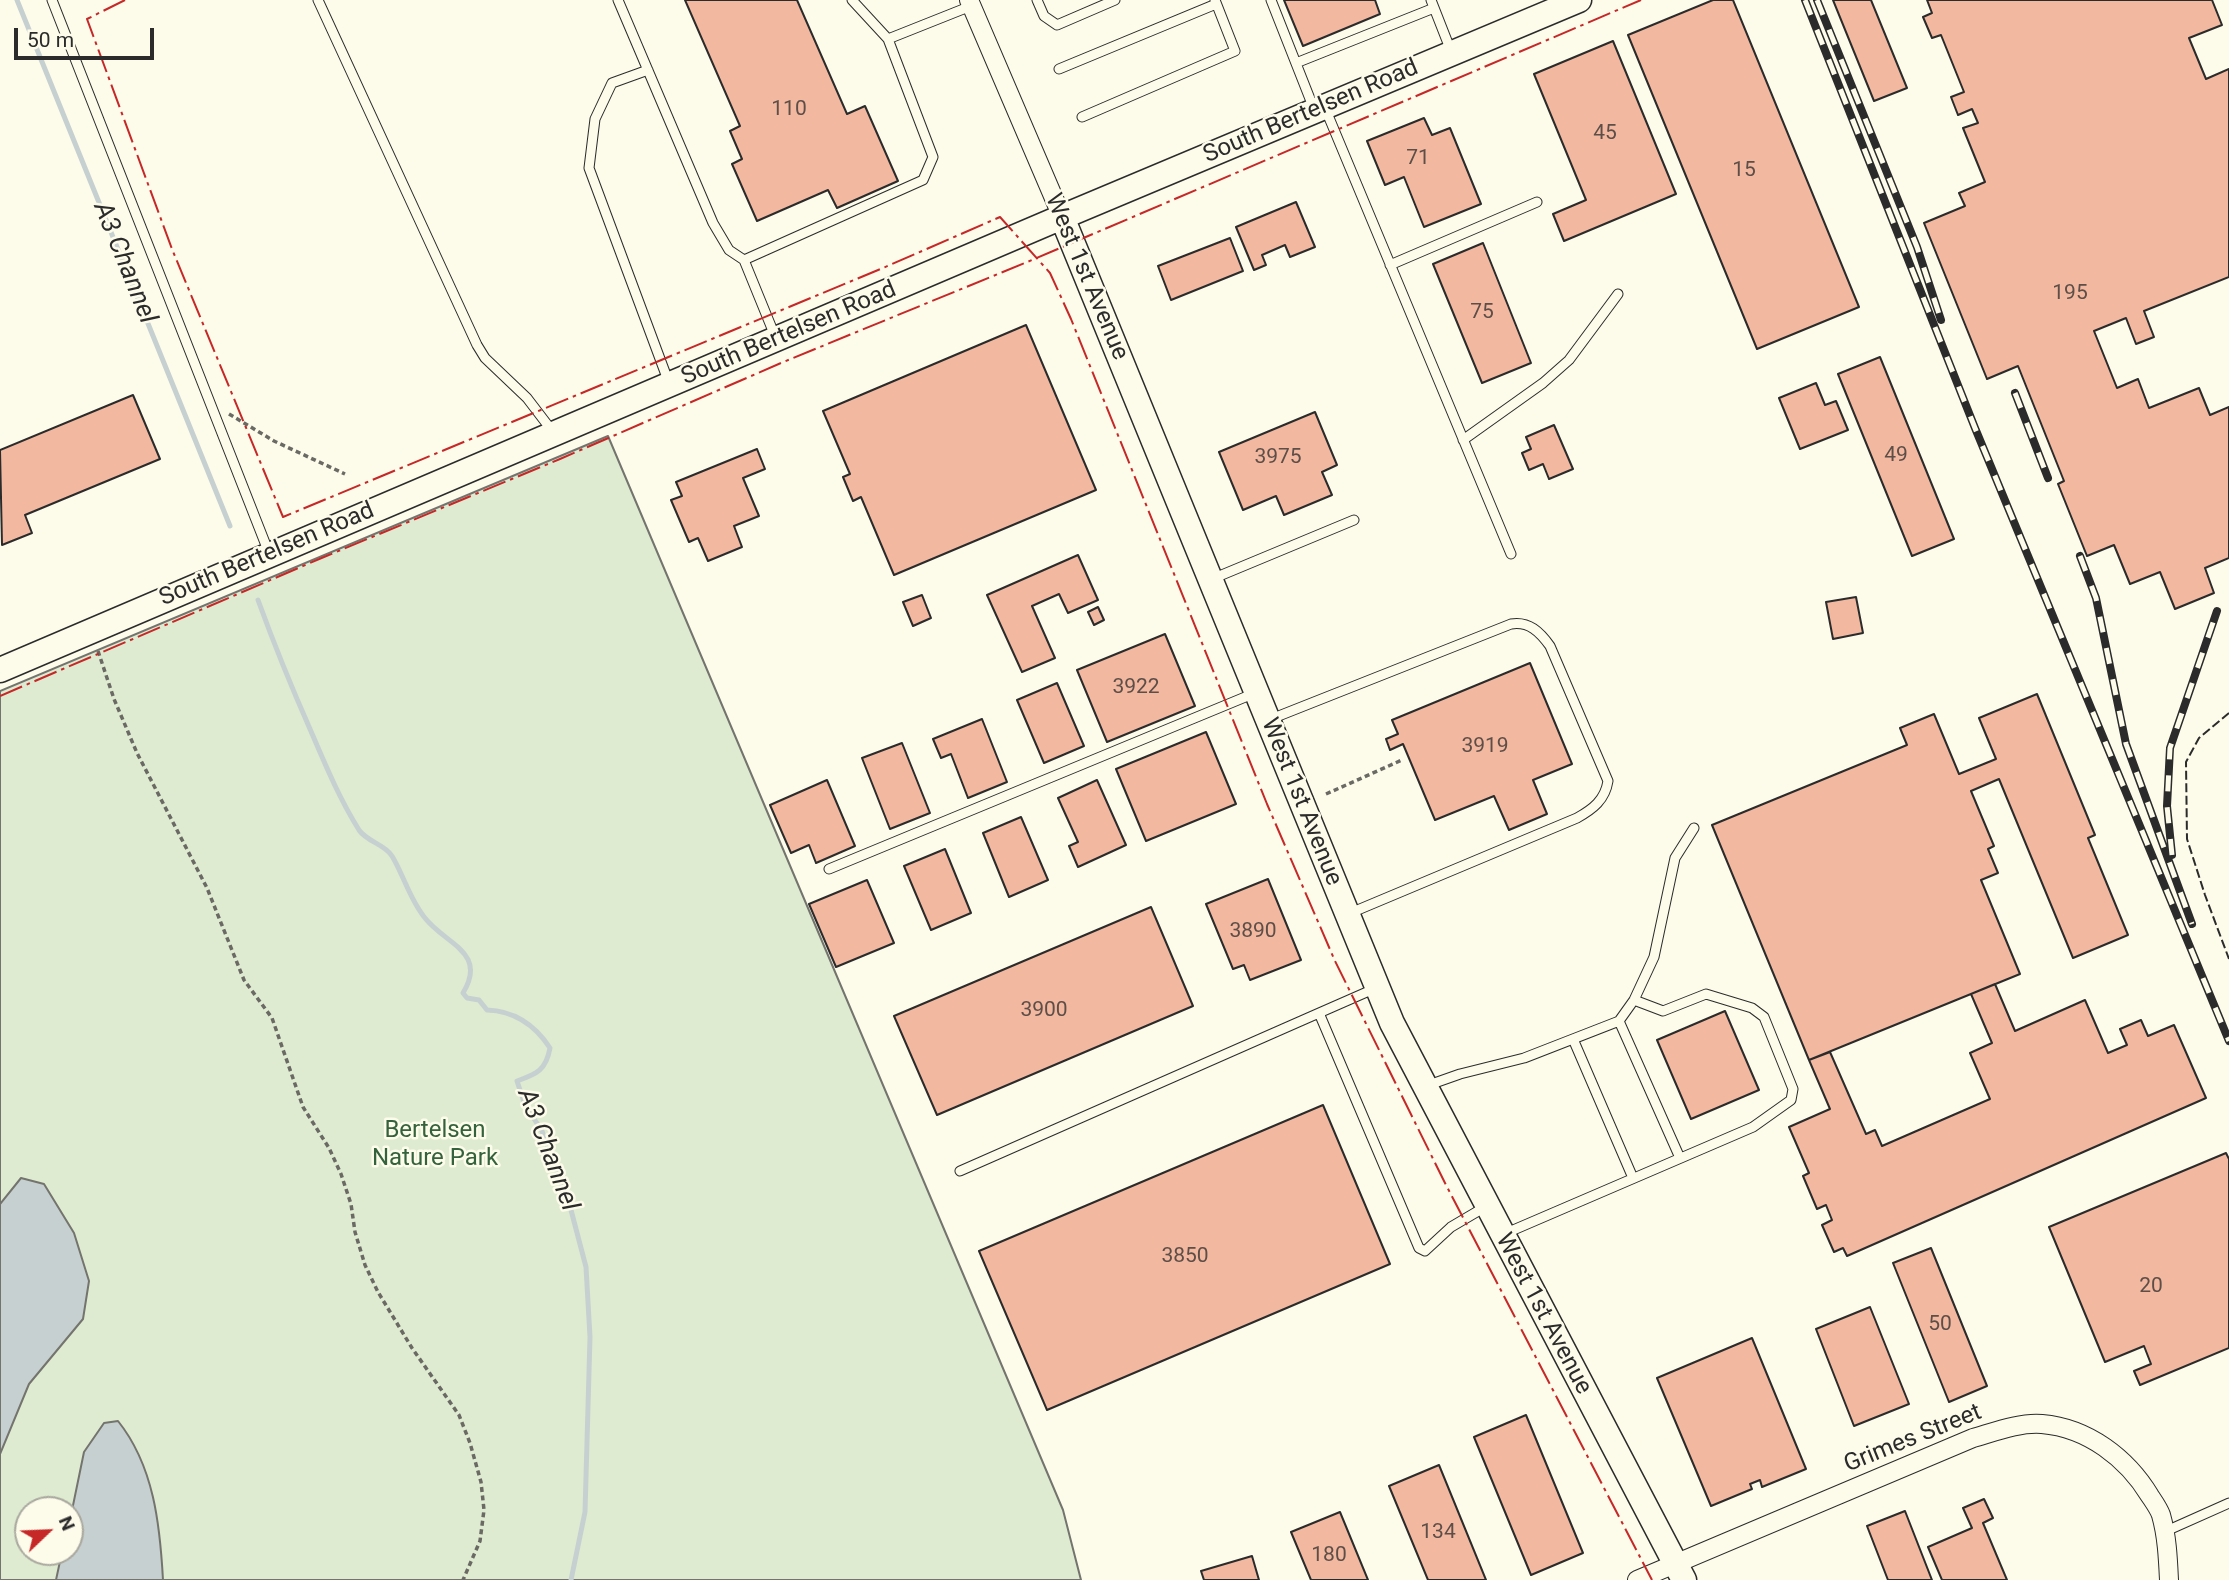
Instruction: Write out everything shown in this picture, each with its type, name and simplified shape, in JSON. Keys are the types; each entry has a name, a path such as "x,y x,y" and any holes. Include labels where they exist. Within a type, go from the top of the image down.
{"street":[{"name":"South Bertelsen Road","path":"0,670 1062,217 1579,0"},
{"name":"West 1st Avenue","path":"970,3 1062,217 1377,988 1424,1086 1680,1572"},
{"name":"Grimes Street","path":"1637,1580 1680,1572 1973,1438 2039,1423 2071,1429 2109,1449 2140,1479 2160,1514 2169,1580"}],"lane":[{"path":"52,0 270,554"},
{"path":"318,0 477,345 485,358 527,398 554,433"},
{"path":"618,0 713,223 729,250 744,260 777,339"},
{"path":"744,260 923,180 933,157 888,40 852,0"},
{"path":"1037,0 1044,16 1057,25 1115,0"},
{"path":"1270,0 1390,265 1511,554"},
{"path":"1059,69 1215,2 1235,51 1082,117"},
{"path":"888,40 970,3"},
{"path":"1296,62 1432,4 1452,53"},
{"path":"648,69 612,83 595,120 589,168 669,385"},
{"path":"1390,265 1537,202"},
{"path":"1463,440 1543,383 1569,360 1618,294"},
{"path":"1210,579 1353,520"},
{"path":"1268,720 1511,624 1520,623 1542,635 1550,646 1608,781 1601,800 1590,811 1577,818 1347,915"},
{"path":"829,869 1256,692"},
{"path":"1424,1086 1524,1058 1619,1021 1634,1000 1654,957 1675,858 1694,828"},
{"path":"960,1171 1377,988"},
{"path":"1502,1235 1753,1127 1791,1100 1793,1089 1764,1017 1752,1008 1706,994 1663,1011 1634,1000"},
{"path":"1319,1013 1419,1248 1425,1251 1451,1227 1487,1206"},
{"path":"1619,1021 1680,1158"},
{"path":"1573,1039 1633,1178"},
{"path":"2164,1532 2229,1503"}],"path":[{"path":"211,403 274,441 345,474"},
{"path":"90,631 137,753 206,888 244,980 272,1018 303,1107 329,1148 341,1174 365,1265 378,1293 459,1415 481,1482 484,1510 480,1541 463,1580"},
{"path":"1326,794 1402,760"}],"green space":[{"name":"Bertelsen Nature Park","path":"608,436 1063,1510 1081,1580 0,1580 0,691"}],"shaded area":[{"path":"21,1178 44,1184 74,1233 89,1281 83,1319 29,1384 0,1454 0,1204"},
{"path":"118,1421 140,1457 157,1517 163,1580 56,1580 59,1566 84,1566 84,1496 75,1496 84,1452 104,1423"}],"building":[{"path":"685,0 797,0 847,114 865,106 898,181 837,208 828,190 757,221 732,164 742,159 730,131 740,126"},
{"path":"1284,0 1375,0 1380,14 1303,46"},
{"path":"1713,0 1733,0 1859,307 1757,349 1628,35"},
{"path":"1833,0 1871,0 1907,88 1874,101"},
{"path":"1927,0 2212,0 2222,25 2189,38 2206,79 2229,69 2229,277 2144,311 2154,337 2136,344 2126,318 2094,331 2117,388 2138,379 2149,408 2199,388 2210,415 2229,407 2229,558 2205,568 2214,593 2175,609 2160,572 2130,584 2114,545 2087,556 2058,484 2064,481 2018,366 1987,379 1924,223 1965,206 1959,193 1985,182 1963,128 1978,123 1972,109 1958,115 1951,97 1964,92 1941,35 1932,38 1923,17 1932,13"},
{"path":"1613,41 1676,194 1564,241 1553,214 1586,200 1534,74"},
{"path":"1424,118 1432,135 1450,128 1481,204 1424,227 1404,177 1385,185 1367,141"},
{"path":"1296,202 1315,247 1290,257 1285,245 1262,255 1266,265 1254,270 1236,227"},
{"path":"1230,238 1243,271 1171,300 1158,266"},
{"path":"1483,243 1531,363 1482,383 1433,264"},
{"path":"1026,325 1096,490 894,575 861,497 853,501 843,477 850,474 823,411"},
{"path":"1880,357 1954,539 1912,556 1838,374"},
{"path":"1816,383 1825,405 1836,401 1848,430 1800,449 1779,398"},
{"path":"133,395 160,459 25,515 32,533 2,545 0,450"},
{"path":"1315,412 1337,465 1322,472 1332,495 1284,515 1276,496 1243,510 1219,452"},
{"path":"1554,425 1573,469 1549,479 1543,464 1529,470 1522,453 1531,449 1526,437"},
{"path":"757,449 765,469 743,478 759,516 734,526 742,547 708,561 698,538 689,542 671,500 682,496 676,482"},
{"path":"1078,555 1098,600 1068,613 1059,594 1032,606 1055,658 1022,672 987,595"},
{"path":"922,595 931,618 913,626 903,602"},
{"path":"1856,597 1863,633 1833,639 1826,602"},
{"path":"1098,607 1104,620 1094,625 1088,612"},
{"path":"1165,634 1195,706 1107,742 1077,670"},
{"path":"1530,663 1572,764 1533,780 1547,814 1509,830 1494,796 1435,820 1403,744 1390,750 1386,739 1398,734 1392,720"},
{"path":"1057,683 1084,746 1044,763 1017,700"},
{"path":"2037,694 2095,835 2088,838 2128,935 2073,958 1999,779 1971,791 1994,846 1988,849 1998,873 1981,880 2020,974 1809,1060 1712,825 1907,745 1900,728 1934,714 1959,774 1996,759 1979,718"},
{"path":"982,719 1007,782 968,798 951,754 941,758 933,739"},
{"path":"1206,732 1236,804 1146,841 1116,769"},
{"path":"902,743 930,813 890,829 862,758"},
{"path":"827,780 855,846 816,863 809,845 791,853 770,805"},
{"path":"1097,780 1126,845 1078,867 1069,846 1078,842 1058,798"},
{"path":"1021,817 1048,880 1009,897 983,833"},
{"path":"945,849 971,913 931,930 904,866"},
{"path":"1268,879 1301,960 1250,980 1244,965 1233,969 1206,904"},
{"path":"867,880 894,943 836,967 809,904"},
{"path":"1151,907 1193,1006 937,1115 894,1016"},
{"path":"1995,984 2015,1031 2085,1000 2108,1053 2127,1045 2120,1029 2141,1020 2148,1036 2174,1025 2206,1098 1847,1256 1843,1248 1834,1252 1822,1225 1832,1220 1826,1205 1817,1209 1803,1176 1809,1173 1789,1127 1830,1109 1809,1060 1830,1052 1866,1134 1875,1130 1882,1146 1990,1099 1970,1053 1992,1043 1971,994"},
{"path":"1725,1011 1759,1090 1691,1119 1657,1040"},
{"path":"1323,1105 1390,1264 1047,1410 979,1251"},
{"path":"2226,1153 2229,1159 2229,1348 2140,1385 2134,1371 2151,1364 2144,1346 2105,1362 2049,1227"},
{"path":"1931,1248 1987,1386 1949,1402 1893,1263"},
{"path":"1870,1307 1909,1404 1854,1426 1816,1329"},
{"path":"1752,1338 1806,1469 1762,1487 1760,1480 1750,1484 1752,1489 1711,1506 1657,1378"},
{"path":"1526,1415 1583,1553 1531,1575 1474,1437"},
{"path":"1439,1465 1486,1580 1428,1580 1389,1486"},
{"path":"1984,1499 1993,1518 1983,1523 2007,1580 1942,1580 1928,1547 1972,1528 1963,1508"},
{"path":"1905,1511 1932,1580 1888,1580 1867,1526"},
{"path":"1340,1512 1368,1580 1311,1580 1291,1532"},
{"path":"1252,1556 1259,1580 1204,1580 1201,1571"}],"waterway":[{"name":"A3 Channel","path":"17,0 230,526"},
{"name":"A3 Channel","path":"258,600 303,713 333,781 359,830 389,852 425,918 467,958 469,979 463,993 467,998 479,1000 487,1010 507,1013 531,1026 550,1048 540,1070 517,1081 525,1105 542,1131 571,1210 586,1267 590,1337 585,1512 571,1580"}],"railway":[{"path":"1805,0 1975,428 2229,1041"},
{"path":"1817,0 1917,247 1941,320"},
{"path":"2015,393 2048,478"},
{"path":"2080,556 2096,598 2126,744 2192,924"},
{"path":"2172,855 2167,806 2170,748 2217,611"}],"fence":[{"path":"2229,713 2199,738 2186,762 2187,839 2229,959"}],"power":[{"path":"125,0 87,19 172,249 283,517 1000,217 1050,273 1267,804 1335,961 1445,1183 1652,1580"},
{"path":"0,696 1641,0"}]}
